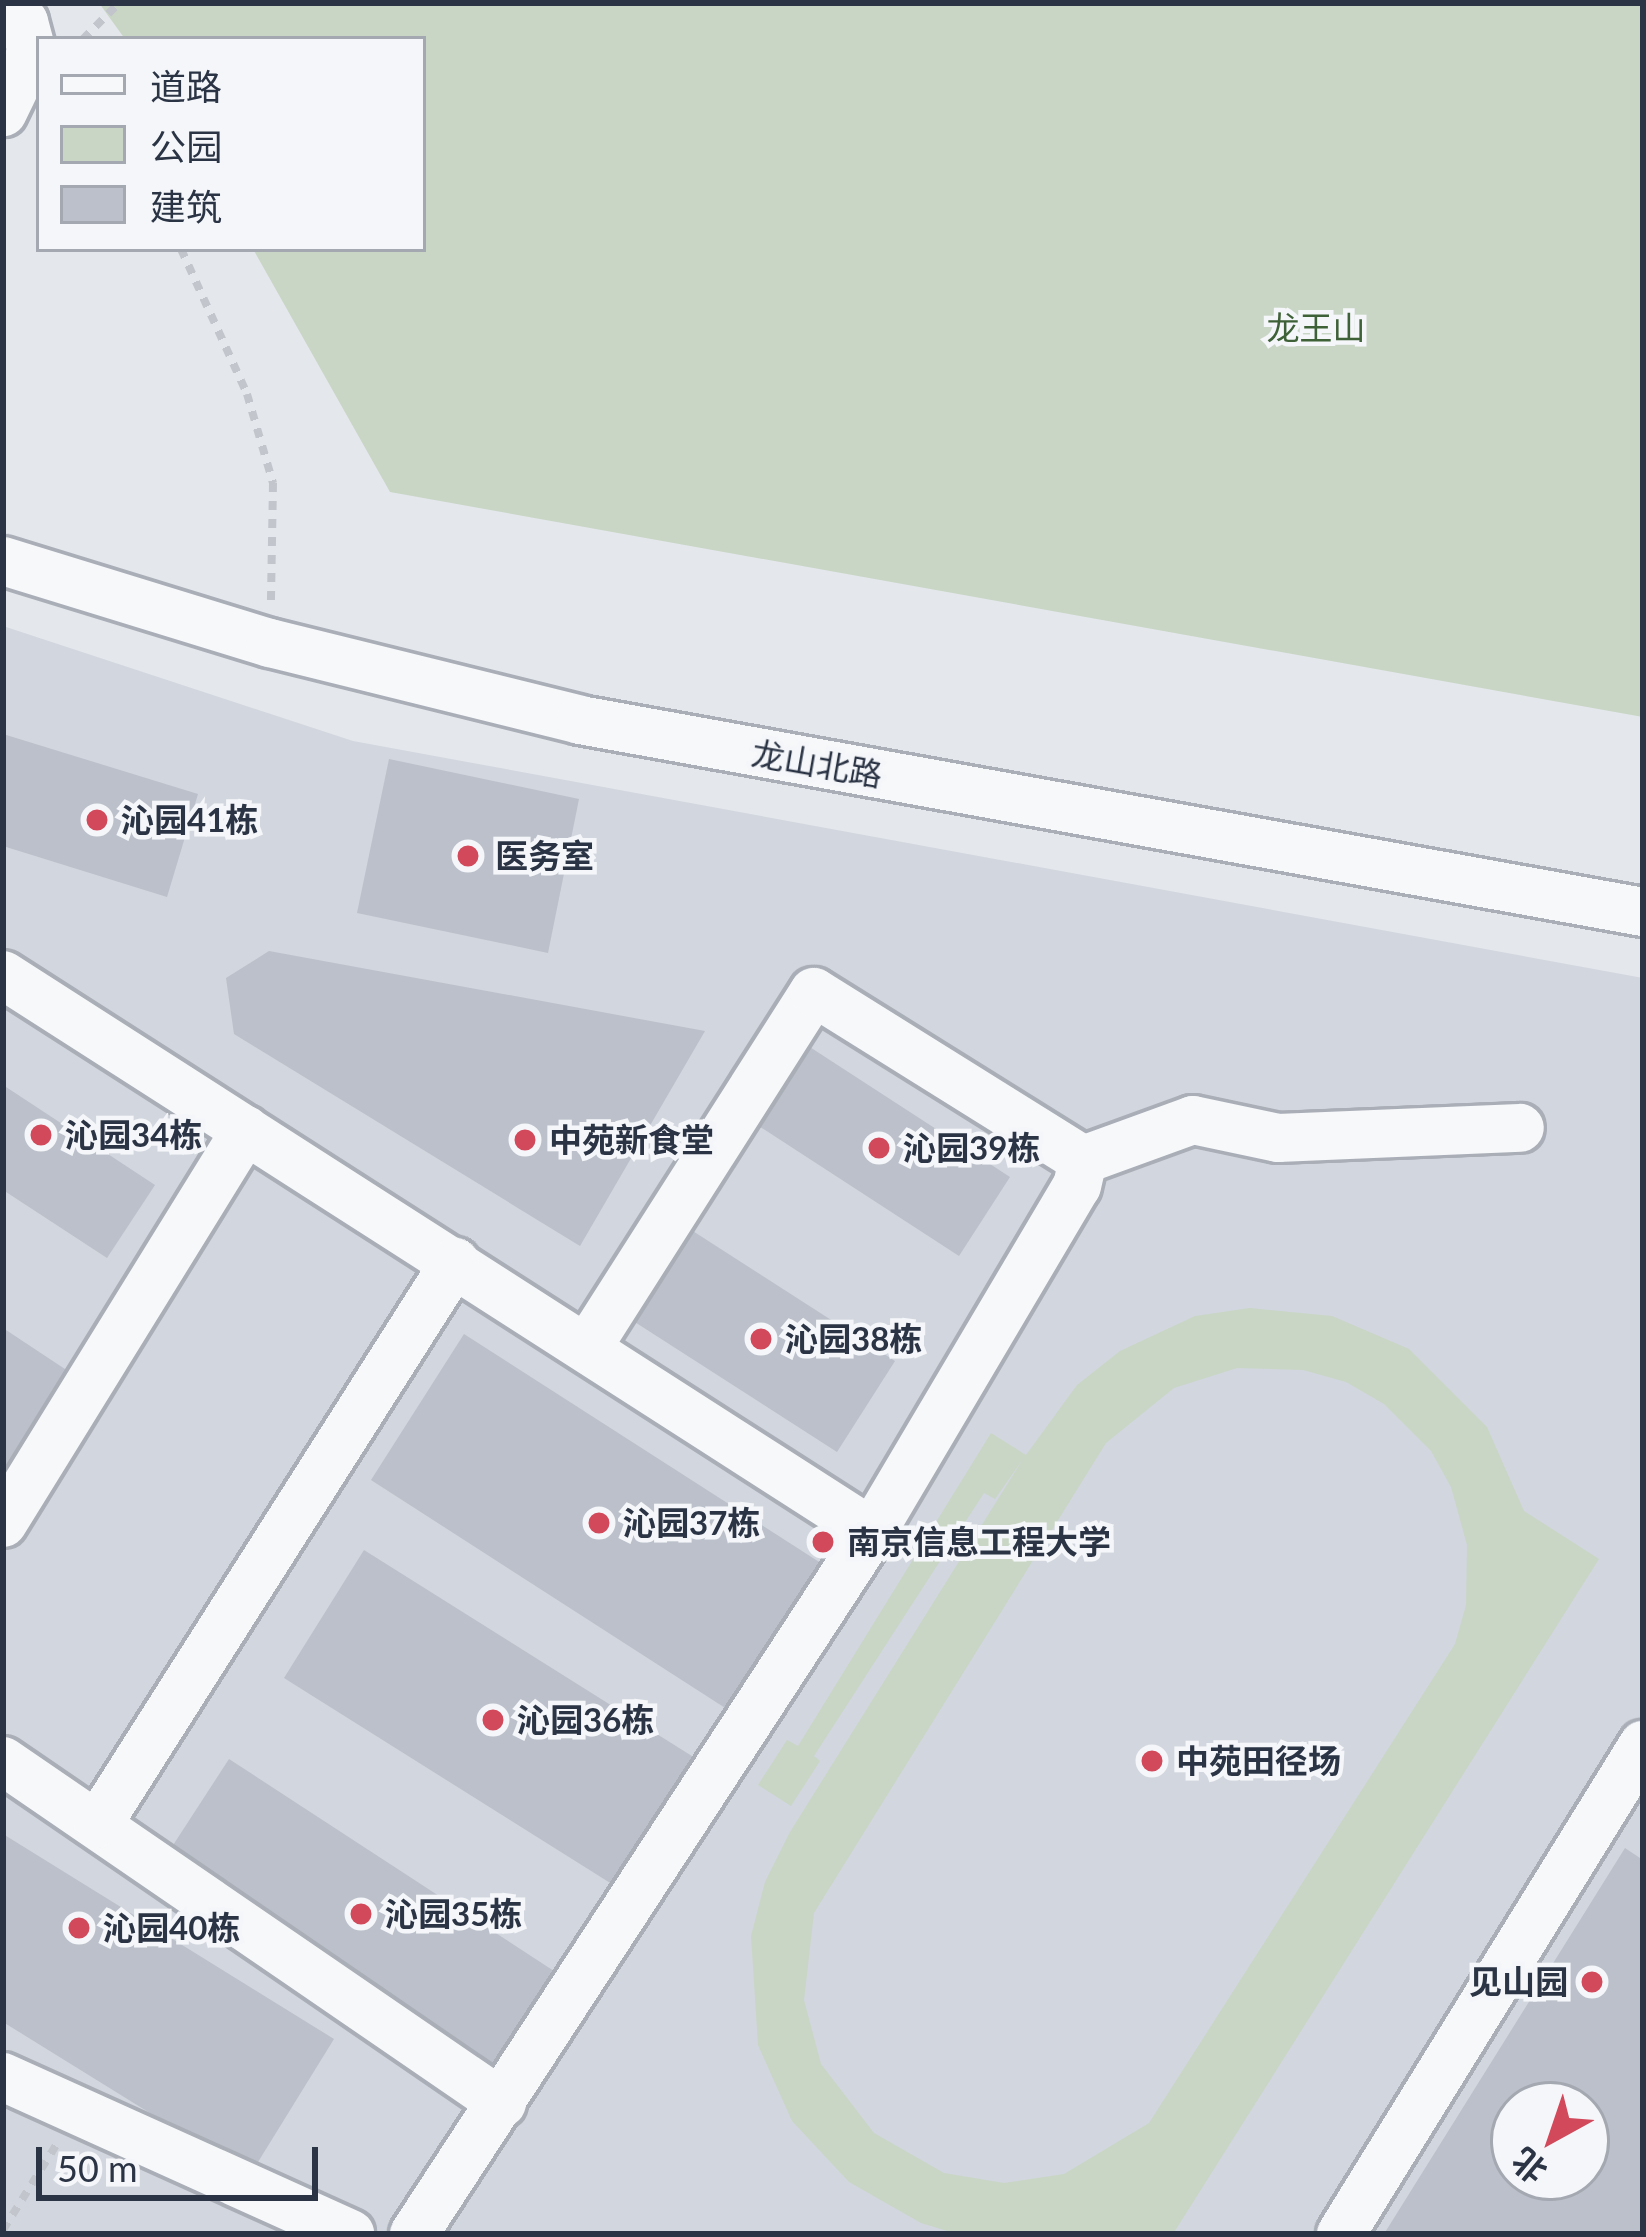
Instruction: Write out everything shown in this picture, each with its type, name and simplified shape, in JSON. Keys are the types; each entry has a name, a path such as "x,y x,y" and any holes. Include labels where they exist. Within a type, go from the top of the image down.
{"street":[{"path":"3,5 24,22 36,60 3,112"},
{"path":"3,122 36,122"},
{"name":"龙山北路","path":"3,561 270,643 580,720 1643,912"},
{"path":"3,975 872,1532"},
{"path":"586,1348 814,992 1083,1160"},
{"path":"1083,1160 1193,1120 1278,1138 1520,1128"},
{"path":"3,1523 246,1130"},
{"path":"414,2234 872,1532 1067,1204 1083,1160"},
{"path":"98,1824 454,1262"},
{"path":"1341,2234 1643,1745"},
{"path":"3,1761 502,2103"},
{"path":"3,2077 350,2234"}],"path":[{"path":"86,36 119,3"},
{"path":"182,252 248,394 273,482 270,643"},
{"path":"3,2230 78,2110"}],"shaded area":[{"name":"南京信息工程大学","path":"3,626 353,741 1643,978 1643,2234 3,2234"}],"green space":[{"name":"龙王山","path":"99,3 1643,3 1643,717 390,492 255,252 426,252 426,36 123,36"},
{"path":"1250,1308 1332,1316 1409,1349 1487,1427 1524,1511 1599,1559 1173,2234 957,2234 921,2223 849,2182 792,2121 758,2045 751,1936 765,1882 790,1832 1023,1459 995,1499 984,1493 814,1756 820,1761 791,1806 758,1785 787,1740 798,1746 991,1433 1026,1455 1077,1385 1120,1351 1195,1316","holes":["1237,1368 1303,1370 1346,1382 1384,1404 1431,1451 1451,1487 1467,1545 1466,1605 1455,1644 1149,2123 1064,2174 1004,2183 944,2173 874,2133 821,2064 804,2000 814,1913 1106,1443 1174,1388"]}],"building":[{"name":"沁园41栋","path":"3,734 198,794 167,897 3,846"},
{"name":"医务室","path":"389,759 579,799 548,953 357,913"},
{"name":"中苑新食堂","path":"269,951 705,1031 580,1246 234,1034 226,978"},
{"name":"沁园39栋","path":"799,1040 1010,1177 959,1256 748,1119"},
{"name":"沁园34栋","path":"3,1085 155,1185 107,1258 3,1190"},
{"name":"沁园38栋","path":"685,1226 895,1361 837,1452 627,1317"},
{"path":"3,1328 74,1375 3,1484"},
{"name":"沁园37栋","path":"464,1334 827,1567 733,1713 371,1480"},
{"name":"沁园36栋","path":"364,1550 703,1763 623,1891 284,1678"},
{"name":"沁园35栋","path":"229,1759 557,1973 494,2069 166,1856"},
{"name":"沁园40栋","path":"3,1834 334,2039 250,2175 3,2022"},
{"name":"见山园","path":"1625,1848 1643,1860 1643,2234 1384,2234"}],"place":[{"name":"沁园41栋","path":"97,820"},
{"name":"医务室","path":"468,856"},
{"name":"沁园34栋","path":"41,1135"},
{"name":"中苑新食堂","path":"525,1140"},
{"name":"沁园39栋","path":"879,1148"},
{"name":"沁园38栋","path":"761,1339"},
{"name":"沁园37栋","path":"599,1523"},
{"name":"南京信息工程大学","path":"823,1542"},
{"name":"沁园36栋","path":"493,1720"},
{"name":"中苑田径场","path":"1152,1761"},
{"name":"沁园35栋","path":"361,1914"},
{"name":"沁园40栋","path":"79,1928"},
{"name":"见山园","path":"1592,1982"}]}
